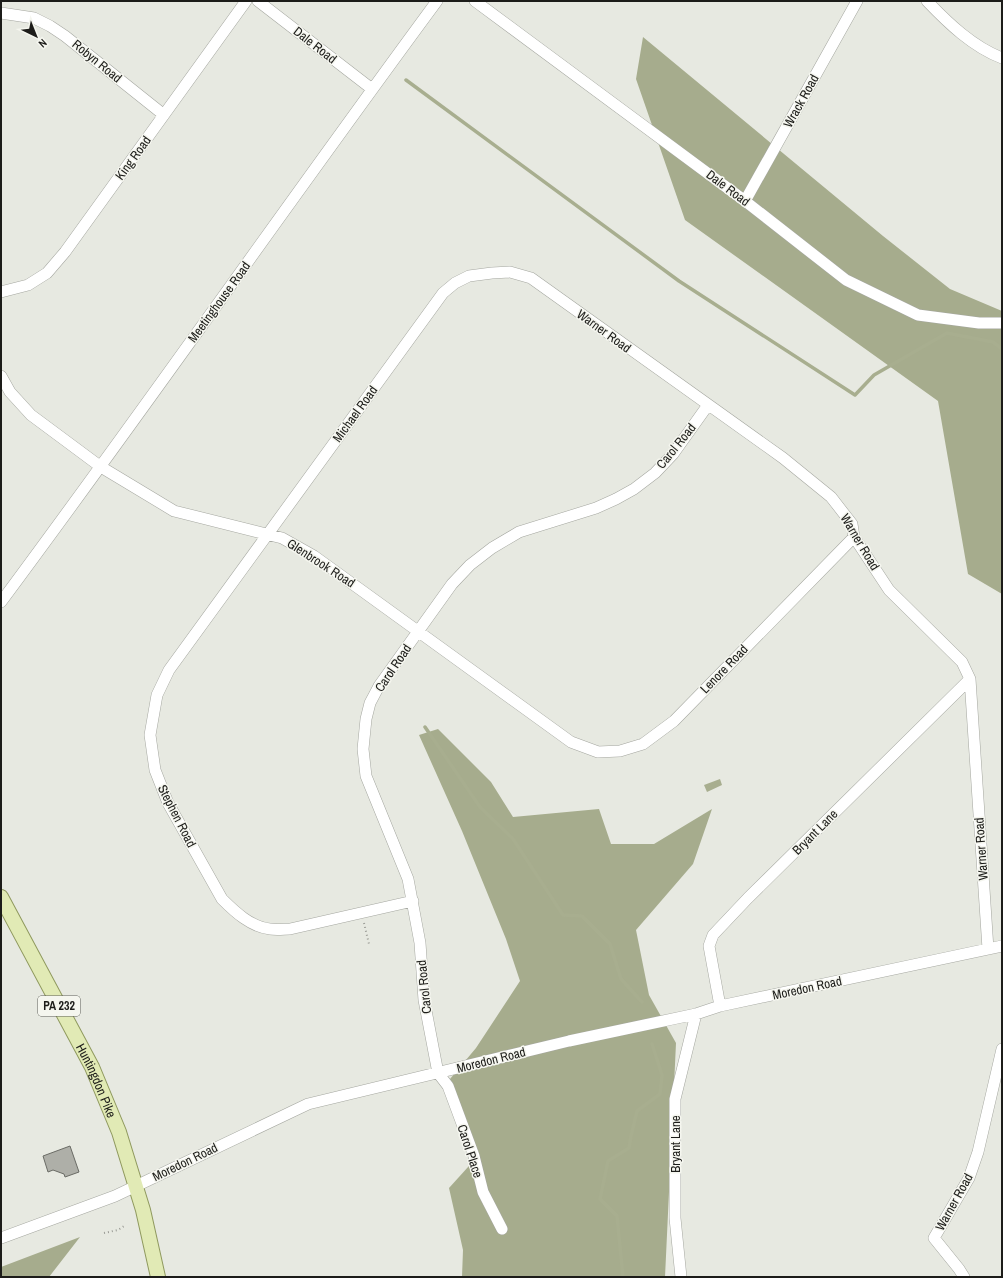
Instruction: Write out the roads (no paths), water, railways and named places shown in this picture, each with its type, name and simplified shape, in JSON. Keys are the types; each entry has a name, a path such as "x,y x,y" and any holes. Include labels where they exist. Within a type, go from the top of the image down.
{"main road":[{"name":"Huntingdon Pike","path":"1,897 92,1067 119,1132 148,1229 158,1277"}],"street":[{"name":"King Road","path":"1,292 28,285 47,273 65,252 246,1"},
{"name":"Dale Road","path":"258,1 372,89"},
{"name":"Meetinghouse Road","path":"1,602 101,467 372,89 437,1"},
{"name":"Dale Road","path":"475,1 745,201 846,280 918,315 979,323 1002,323"},
{"name":"Wrack Road","path":"745,201 857,1"},
{"path":"927,1 962,33 983,48 1002,58"},
{"name":"Robyn Road","path":"1,13 34,18 50,26 164,115"},
{"name":"Warner Road","path":"443,293 455,283 469,276 510,272 530,278 783,458 831,497 852,524 854,536 889,590 962,662 970,679 988,949"},
{"name":"Michael Road","path":"268,534 443,293"},
{"name":"Glenbrook Road","path":"1,376 10,392 31,415 101,467 174,511 282,538 314,556 571,742"},
{"name":"Carol Road","path":"438,1073 424,1000 420,943 408,879 366,776 362,749 370,703 379,686 418,630 452,584 470,565 492,548 519,532 596,508 634,489 650,477 673,454 708,405"},
{"name":"Stephen Road","path":"268,534 169,670 158,695 150,735 155,770 168,803 222,899 234,911 249,922 269,929 290,929 413,901"},
{"name":"Lenore Road","path":"571,742 598,752 620,751 643,744 674,721 854,536"},
{"name":"Bryant Lane","path":"720,1006 709,946 713,935 748,898 970,679"},
{"name":"Moredon Road","path":"1,1238 115,1196 308,1104 569,1041 696,1014 720,1006 1002,946"},
{"name":"Bryant Lane","path":"681,1277 675,1218 675,1099 696,1014"},
{"name":"Warner Road","path":"964,1277 934,1238 969,1178 978,1152 1002,1049"},
{"name":"Carol Place","path":"438,1073 448,1086 474,1156 483,1192 502,1229"}],"waterway":[{"path":"406,80 679,281 855,395 874,375 947,333 993,342 1002,349"},
{"path":"425,727 480,807 513,839 563,915 582,916 610,944 621,979 642,1002"},
{"path":"623,1277 617,1216 600,1199 608,1161 629,1148 637,1111 660,1094 662,1075 652,1044"}]}
